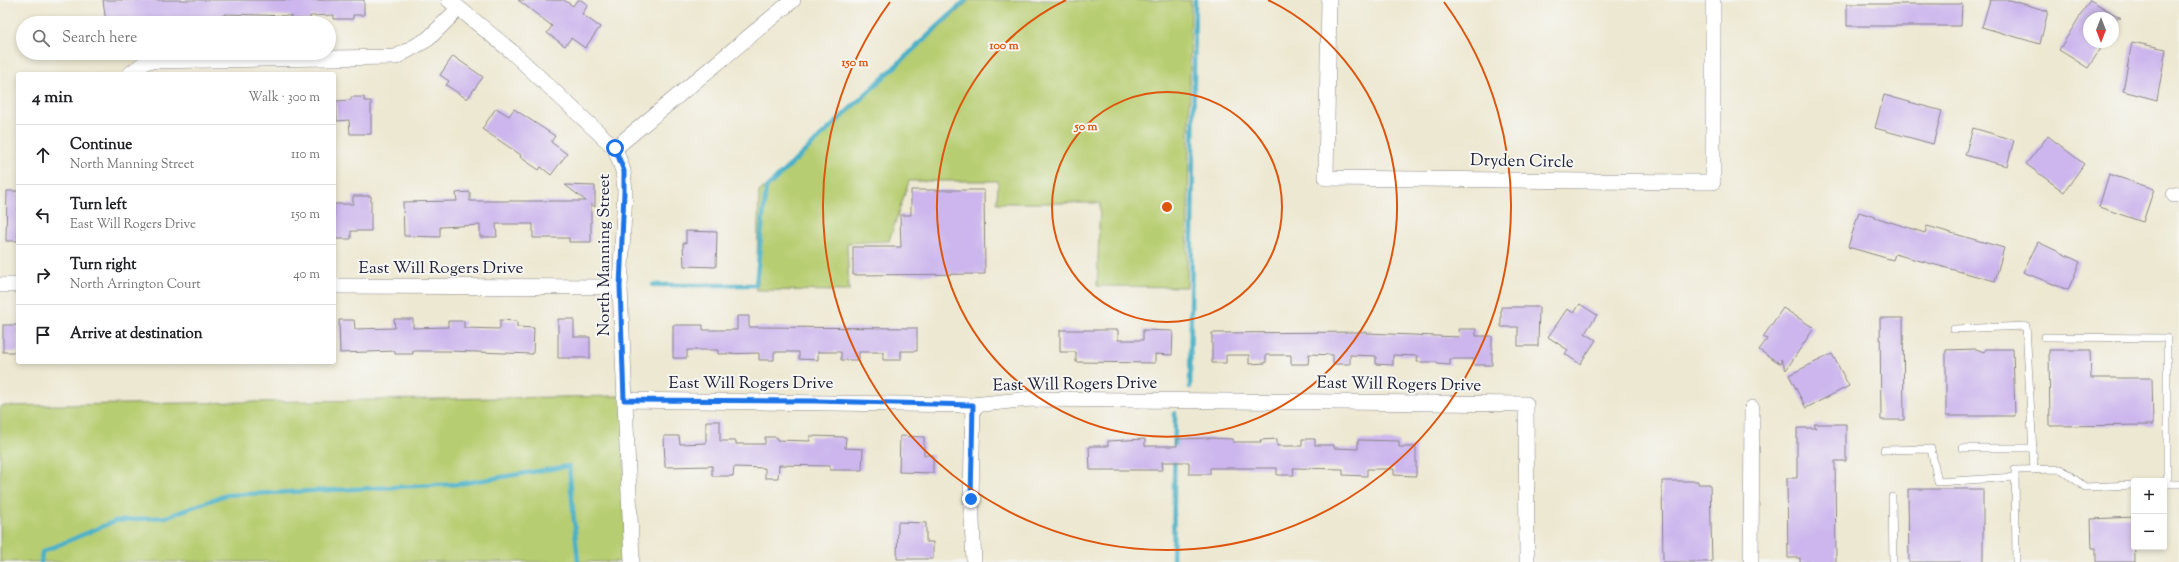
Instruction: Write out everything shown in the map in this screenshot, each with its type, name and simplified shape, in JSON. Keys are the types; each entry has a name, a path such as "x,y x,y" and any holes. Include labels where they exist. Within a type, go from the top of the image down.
{"street":[{"path":"615,148 794,0"},
{"name":"Dryden Circle","path":"1329,0 1326,178 1713,182 1712,0"},
{"path":"336,58 396,57 428,39 453,4"},
{"name":"North Manning Street","path":"453,4 512,51 615,148 624,171 620,287 632,562"},
{"path":"133,72 147,61 209,60"},
{"path":"0,285 16,285"},
{"name":"East Will Rogers Drive","path":"336,286 620,287"},
{"name":"East Will Rogers Drive","path":"624,400 816,401 973,405 1030,399 1526,404 1527,562"},
{"path":"973,405 971,499 974,562"},
{"path":"1751,562 1752,408"}],"lane":[{"path":"1954,329 2026,326 2034,470"},
{"path":"2045,336 2167,338 2166,478"},
{"path":"1963,448 2033,448"},
{"path":"1884,450 1931,449 1938,482 2015,477"},
{"path":"2016,562 2015,470 2061,469 2085,487 2131,485"},
{"path":"2167,484 2179,484"},
{"path":"1892,497 1893,562"}],"green space":[{"path":"970,0 1191,0 1187,287 1097,286 1100,203 997,203 998,181 909,181 889,241 847,243 849,291 756,290 759,192"},
{"path":"623,396 626,562 0,562 0,406"}],"building":[{"path":"103,0 364,0 364,15 353,15 353,19 336,19 336,16 334,15 291,16 224,14 224,16 105,16"},
{"path":"518,0 564,0 573,6 577,0 581,0 588,5 582,14 600,27 585,48 571,38 565,46 547,33 552,26"},
{"path":"1990,0 2010,0 2048,11 2040,44 1982,27"},
{"path":"2090,0 2111,12 2083,12 2083,48 2101,48 2088,68 2059,50"},
{"path":"1847,4 1962,4 1961,26 1847,26"},
{"path":"2132,42 2166,49 2157,100 2123,91"},
{"path":"453,56 483,77 467,99 446,85 449,81 440,75"},
{"path":"1884,95 1942,111 1933,144 1875,128"},
{"path":"351,97 364,97 364,101 371,101 371,134 350,134 349,120 337,121 336,101 351,100"},
{"path":"496,108 509,116 514,109 555,136 551,142 567,154 551,175 541,167 539,170 520,157 521,155 482,129"},
{"path":"1973,128 2014,140 2007,166 1965,155"},
{"path":"2048,136 2084,164 2064,192 2026,164"},
{"path":"2109,174 2154,189 2143,222 2099,207"},
{"path":"565,185 595,186 595,207 591,204 591,242 569,242 569,238 533,238 533,224 496,224 497,237 480,237 480,225 440,227 440,237 404,236 403,202 457,201 456,193 470,192 470,201 586,201"},
{"path":"911,190 984,190 985,274 853,275 853,247 901,247 900,215 911,215"},
{"path":"7,191 16,191 16,241 6,241"},
{"path":"353,196 371,196 371,231 351,231 351,239 336,239 336,204 353,204"},
{"path":"1859,212 1925,233 1927,226 2004,248 1995,281 1895,254 1893,260 1848,247"},
{"path":"686,231 717,232 716,267 684,266 683,243 686,243"},
{"path":"2038,242 2080,262 2068,290 2023,272"},
{"path":"1580,304 1597,315 1585,333 1596,340 1580,364 1565,354 1568,350 1548,337 1567,309 1574,313"},
{"path":"1501,307 1539,307 1538,346 1518,346 1518,327 1501,327"},
{"path":"1783,308 1814,328 1786,370 1781,359 1781,364 1759,350 1767,339 1763,337"},
{"path":"737,316 749,316 749,327 917,328 917,351 901,351 901,360 883,360 883,352 859,352 859,360 841,360 841,352 818,352 818,360 799,359 799,352 774,352 774,360 759,360 759,353 718,354 718,350 687,350 687,358 673,358 673,325 703,325 703,330 737,330"},
{"path":"1880,318 1903,318 1904,420 1881,420"},
{"path":"394,319 413,319 413,328 448,327 448,321 464,321 464,328 500,329 500,320 517,321 517,327 534,328 533,354 448,351 413,351 413,354 395,354 395,351 340,353 339,320 354,320 355,329 395,328"},
{"path":"558,319 574,319 574,337 590,337 590,358 558,358"},
{"path":"3,325 16,325 16,352 3,352"},
{"path":"1458,329 1476,329 1476,336 1492,336 1492,365 1474,365 1474,359 1450,359 1450,365 1437,364 1437,362 1417,362 1418,356 1393,355 1393,365 1376,364 1376,356 1350,355 1350,364 1333,364 1333,355 1309,354 1308,364 1291,364 1291,355 1266,355 1266,363 1249,364 1249,355 1226,355 1226,363 1212,363 1212,333 1367,332 1459,337"},
{"path":"1060,330 1118,330 1118,340 1143,340 1143,330 1173,331 1172,355 1155,354 1155,363 1076,362 1076,352 1060,352"},
{"path":"1976,349 1984,352 1986,349 2013,349 2015,416 1946,416 1946,350"},
{"path":"2049,350 2090,350 2091,378 2152,378 2153,425 2050,426"},
{"path":"1832,354 1849,386 1806,408 1789,375"},
{"path":"706,421 720,421 720,441 736,441 736,444 765,444 765,437 777,437 777,440 810,441 810,436 846,437 845,448 863,449 862,470 830,470 830,466 779,465 778,478 765,478 765,468 734,467 733,476 712,476 712,466 665,467 664,436 679,436 680,444 706,443"},
{"path":"1814,424 1846,424 1846,461 1835,461 1836,562 1800,562 1800,558 1788,558 1787,478 1797,478 1797,428 1816,428"},
{"path":"900,436 924,437 924,455 933,455 933,473 899,472"},
{"path":"1145,439 1145,446 1177,446 1177,439 1233,439 1233,442 1261,442 1260,440 1277,439 1277,446 1302,446 1302,439 1315,439 1315,445 1334,445 1334,448 1358,449 1358,440 1399,441 1399,447 1416,447 1416,476 1394,475 1394,469 1367,469 1367,476 1343,475 1343,469 1293,468 1294,475 1277,475 1277,468 1210,468 1210,474 1189,474 1189,462 1162,462 1163,470 1090,470 1089,446 1108,446 1108,441"},
{"path":"1662,481 1698,481 1698,484 1710,484 1712,562 1663,562"},
{"path":"1908,489 1983,489 1983,562 1909,562"},
{"path":"2131,517 2131,550 2135,550 2135,562 2096,562 2096,548 2092,548 2091,519"},
{"path":"898,522 926,523 926,542 933,542 933,559 897,559"}],"waterway":[{"path":"653,285 756,285 766,188 966,0"},
{"path":"1190,387 1195,0"},
{"path":"1173,562 1175,413"},
{"path":"41,562 42,552 115,521 166,517 226,495 459,484 569,466 578,562"}],"route":[{"path":"615,148 624,171 620,287 624,400 816,401 973,405 971,499"}]}
